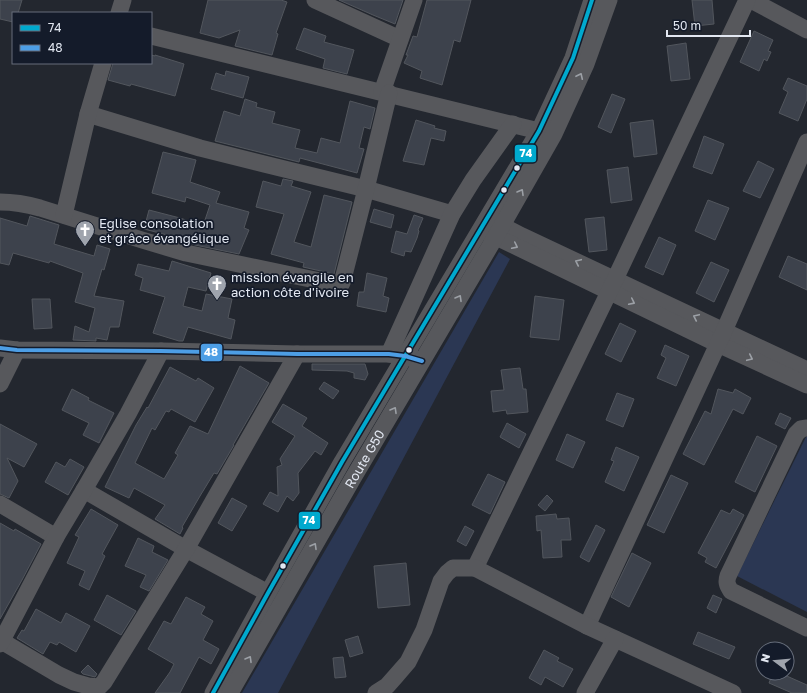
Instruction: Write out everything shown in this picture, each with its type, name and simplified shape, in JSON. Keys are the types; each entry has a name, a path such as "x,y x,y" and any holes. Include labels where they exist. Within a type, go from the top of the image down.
{"street":[{"path":"119,12 123,0"},
{"path":"315,0 400,39"},
{"path":"0,202 27,204 186,253 339,285 342,283 366,189 385,92 400,39 414,0"},
{"path":"490,226 539,130 573,58 592,0"},
{"path":"490,226 554,134 586,64 609,0"},
{"path":"475,568 612,286 747,0"},
{"path":"751,0 807,30"},
{"path":"152,36 539,130"},
{"path":"64,215 88,114 103,64"},
{"path":"88,114 200,148 366,189 452,214"},
{"path":"397,355 452,214 473,180 513,124"},
{"path":"587,626 721,337 805,150"},
{"path":"490,226 612,286 721,337 807,370"},
{"name":"Route G50","path":"213,693 268,592 342,462 397,355 490,226"},
{"name":"Route G50","path":"230,693 422,361 490,226"},
{"path":"721,337 807,385"},
{"path":"0,348 17,350 397,355 422,361"},
{"path":"0,384 17,350"},
{"path":"161,351 128,414 56,537 1,642 59,675 74,682 88,686 99,687 104,682 186,549 297,354"},
{"path":"807,428 801,429 796,434 727,581 731,591 807,628"},
{"path":"84,490 186,549 268,592"},
{"path":"0,504 56,537"},
{"path":"376,693 387,686 408,662 424,630 441,581 453,568 475,568 587,626 733,693"},
{"path":"585,693 615,639"}],"shaded area":[{"path":"499,252 510,259 278,693 242,693"},
{"path":"807,437 807,612 737,576"}],"building":[{"path":"0,0 22,0 18,12 12,12 12,22 0,19"},
{"path":"208,0 281,0 287,2 276,33 278,34 272,55 235,46 240,30 219,38 200,33"},
{"path":"339,0 403,0 395,24"},
{"path":"427,0 471,0 460,42 454,40 442,85 420,78 422,71 404,63 408,55 406,55 413,36 417,37"},
{"path":"692,0 712,0 714,24 695,26"},
{"path":"304,28 326,36 324,42 354,50 347,74 323,68 325,59 296,49"},
{"path":"754,31 773,40 768,51 771,52 767,61 764,59 759,71 740,62"},
{"path":"686,43 690,79 671,81 667,46"},
{"path":"152,55 184,64 175,96 131,84 130,86 108,80 113,64 152,64"},
{"path":"226,71 249,77 243,98 211,89 216,73 225,76"},
{"path":"788,78 807,86 807,99 798,121 779,113 788,92 783,89"},
{"path":"612,94 625,99 611,133 598,127"},
{"path":"245,99 257,103 256,107 275,112 272,123 300,130 295,148 317,153 321,138 340,143 350,101 375,108 370,129 364,127 359,148 364,149 357,173 300,158 299,162 215,141 224,111 240,116"},
{"path":"416,120 435,126 434,128 446,131 444,141 431,138 424,165 403,161"},
{"path":"653,120 657,154 634,157 630,123"},
{"path":"704,136 724,144 712,174 693,167"},
{"path":"163,152 196,160 190,182 220,192 216,203 249,212 244,228 249,230 239,254 195,245 175,237 144,229 149,210 203,226 210,205 186,197 185,202 152,193"},
{"path":"758,161 774,169 760,198 743,191"},
{"path":"628,167 632,200 611,203 607,170"},
{"path":"283,179 293,181 291,186 311,192 294,242 311,247 324,195 352,202 334,274 303,267 304,263 271,254 284,214 256,207 263,181 281,186"},
{"path":"708,200 729,208 715,240 695,231"},
{"path":"374,209 394,215 391,228 370,222"},
{"path":"414,215 423,218 411,252 405,251 404,256 391,252 396,231 407,234"},
{"path":"30,216 59,225 54,244 94,256 97,245 110,249 94,296 124,301 119,327 110,327 107,340 96,338 96,341 73,340 75,326 89,332 95,308 75,302 83,273 50,261 49,263 13,253 9,265 0,263 0,218 27,226"},
{"path":"604,217 607,250 589,252 585,219"},
{"path":"659,237 676,245 663,275 645,267"},
{"path":"788,256 807,264 807,290 779,277"},
{"path":"172,261 211,273 206,291 188,287 183,306 202,311 206,294 232,299 228,318 235,320 231,339 188,327 183,341 153,333 165,297 140,290 143,278 135,275 138,264 169,271"},
{"path":"711,262 729,270 714,302 696,293"},
{"path":"367,273 387,278 383,296 389,298 386,312 357,306 359,292 364,292"},
{"path":"535,296 564,300 559,340 530,337"},
{"path":"32,299 50,299 52,328 34,329"},
{"path":"620,323 636,331 621,362 605,354"},
{"path":"665,345 689,356 676,386 657,378 666,358 661,355"},
{"path":"312,364 365,364 368,374 365,380 354,378 354,373 347,371 312,370"},
{"path":"240,366 269,383 217,474 214,473 200,496 182,527 183,528 180,534 155,519 165,505 134,488 129,498 105,487 136,425 147,407 148,408 170,367 196,381 198,378 214,388 195,422 171,409 169,412 166,411 155,430 152,428 135,463 164,479 178,455 175,453 190,426 208,434"},
{"path":"520,368 523,389 526,389 528,412 507,414 506,410 493,412 491,391 504,390 501,370"},
{"path":"324,382 339,391 333,399 319,389"},
{"path":"72,389 89,398 88,400 114,413 99,443 83,435 89,423 62,410"},
{"path":"718,389 733,393 735,389 751,398 743,414 733,409 704,465 683,454 705,411 711,414"},
{"path":"617,393 634,399 623,427 606,420"},
{"path":"283,404 307,418 302,426 328,443 321,455 315,451 298,473 299,493 293,501 287,496 278,512 263,504 270,492 278,496 277,467 282,465 280,459 295,436 272,422"},
{"path":"780,413 791,418 785,429 775,424"},
{"path":"507,423 526,434 519,448 500,437"},
{"path":"0,424 37,444 24,467 7,458 18,481 9,498 0,494"},
{"path":"567,434 585,442 573,468 556,460"},
{"path":"757,436 777,446 755,492 735,482"},
{"path":"616,447 639,457 624,491 605,482 614,461 611,460"},
{"path":"70,459 84,467 68,495 45,482 56,462 65,467"},
{"path":"488,474 505,482 490,514 472,505"},
{"path":"671,475 688,483 664,533 647,525"},
{"path":"547,495 553,501 545,511 538,505"},
{"path":"232,498 247,506 232,531 218,523"},
{"path":"91,509 118,525 102,554 105,556 89,590 79,585 85,571 67,563 79,537 75,535"},
{"path":"733,509 744,515 716,568 705,562 707,558 698,553 721,510 730,514"},
{"path":"556,514 557,519 569,518 571,540 561,540 562,557 543,558 541,530 537,531 536,516"},
{"path":"0,523 14,531 15,529 41,544 0,619"},
{"path":"596,525 605,530 589,562 580,557"},
{"path":"465,526 474,531 466,546 457,541"},
{"path":"138,538 154,546 152,552 168,560 149,591 140,587 146,575 125,566"},
{"path":"632,553 651,563 629,607 611,597"},
{"path":"406,563 410,605 378,608 374,566"},
{"path":"107,595 136,611 121,635 94,620"},
{"path":"713,595 722,599 716,613 707,608"},
{"path":"186,597 205,607 201,614 213,621 203,640 219,649 211,664 199,657 180,693 155,693 174,664 148,649 164,621 171,624"},
{"path":"36,609 61,623 66,613 90,626 76,652 59,642 57,645 50,642 43,654 17,638 22,630 24,631"},
{"path":"698,632 735,647 729,659 693,644"},
{"path":"358,636 363,653 350,657 345,640"},
{"path":"544,650 559,658 557,661 573,669 563,687 545,677 541,685 529,678"},
{"path":"343,657 346,677 335,678 333,658"},
{"path":"88,665 97,674 95,677 83,674 81,672"},
{"path":"795,680 807,685 807,693 792,693 769,683 770,681 795,681"}],"transit line":[{"name":"74","path":"213,693 342,462 539,131 573,58 592,0"},
{"name":"48","path":"0,348 17,350 389,354 405,356 422,361"}],"place":[{"name":"Eglise consolation et grâce évangélique","path":"85,247"},
{"name":"mission évangile en action côte d'ivoire","path":"217,301"}]}
